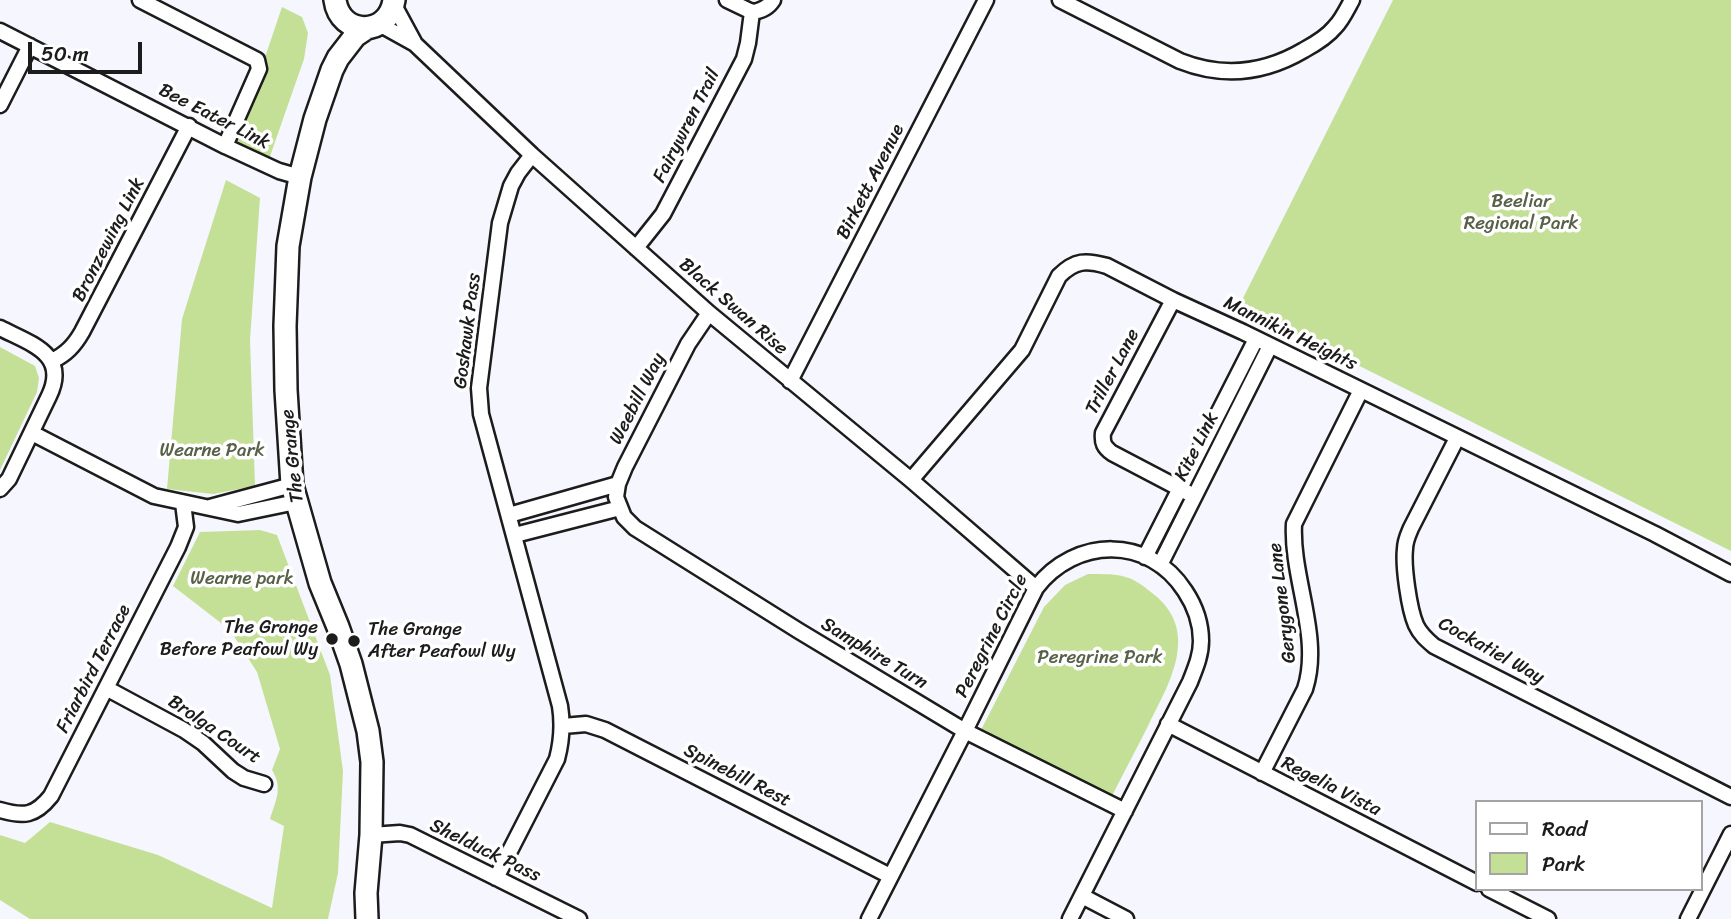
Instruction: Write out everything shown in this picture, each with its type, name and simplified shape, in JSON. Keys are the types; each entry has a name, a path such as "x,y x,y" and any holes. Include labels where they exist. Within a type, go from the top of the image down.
{"street":[{"path":"140,0 257,60 259,69 225,146"},
{"path":"727,0 752,12 768,6 773,0"},
{"name":"Birkett Avenue","path":"790,381 986,0"},
{"path":"1060,0 1197,68 1235,72 1273,65 1317,43 1335,28 1352,0"},
{"name":"Black Swan Rise","path":"394,3 415,44 532,155 709,313 911,480 1036,588"},
{"name":"The Grange","path":"367,919 372,762 368,732 351,664 320,583 294,494 286,390 285,326 288,246 314,119 331,70 338,58 355,36 388,16 394,3"},
{"path":"338,9 348,23 357,27 373,26"},
{"name":"The Grange","path":"338,9 338,58"},
{"name":"Fairywren Trail","path":"635,248 663,214 744,59 752,12"},
{"name":"Black Swan Rise","path":"373,26 415,44"},
{"name":"Bee Eater Link","path":"0,31 225,146 279,171 300,177"},
{"path":"0,105 30,47"},
{"name":"Bronzewing Link","path":"52,361 65,355 82,332 189,126"},
{"name":"Goshawk Pass","path":"496,878 557,759 563,726 561,706 481,414 479,388 500,223 511,186 532,155"},
{"name":"Mannikin Heights","path":"911,480 1022,351 1059,276 1076,263 1084,262 1107,266 1731,574"},
{"name":"Triller Lane","path":"1173,300 1103,433 1102,440 1105,448 1112,453 1194,496"},
{"name":"Weebill Way","path":"618,484 688,344 709,313"},
{"path":"0,328 36,347 52,361 56,371 55,384 32,433 9,479 0,489"},
{"name":"Kite Link","path":"1144,556 1256,339"},
{"name":"Kite Link","path":"1160,565 1270,346"},
{"name":"Gerygone Lane","path":"1262,773 1305,689 1311,662 1294,524 1361,390"},
{"path":"32,433 154,496 183,503 209,508 294,494"},
{"name":"Cockatiel Way","path":"1457,438 1411,528 1405,548 1413,617 1422,634 1434,646 1731,797"},
{"path":"509,515 618,484 616,497 620,508 515,535"},
{"name":"Friarbird Terrace","path":"0,810 24,815 35,812 51,796 178,547 186,527 183,503"},
{"name":"Samphire Turn","path":"620,508 624,517 635,528 965,731 1125,811"},
{"name":"Peregrine Circle","path":"869,919 1036,588 1045,575 1059,565 1086,553 1116,549 1144,556 1160,565 1181,584 1197,614 1201,641 1195,669 1070,919"},
{"name":"Brolga Court","path":"106,688 184,730 244,778 264,784"},
{"name":"Spinebill Rest","path":"563,726 586,724 605,730 890,876"},
{"name":"Regelia Vista","path":"1168,724 1476,882"},
{"path":"1703,889 1731,834"},
{"name":"Shelduck Pass","path":"371,835 410,835 579,919"},
{"path":"1493,891 1548,919"},
{"path":"1688,919 1702,891"},
{"name":"The Grange","path":"357,919 366,893"},
{"path":"1082,896 1126,919"}],"green space":[{"name":"Beeliar Regional Park","path":"1393,0 1731,0 1731,551 1239,306"},
{"path":"282,7 302,17 308,33 304,59 268,162 240,150 237,140"},
{"name":"Wearne Park","path":"226,180 260,198 250,340 255,486 213,494 167,489 182,319"},
{"path":"0,347 35,366 39,378 37,392 0,470"},
{"name":"Wearne park","path":"260,530 277,535 330,675 343,771 338,873 328,919 30,919 0,900 0,835 25,843 50,822 158,855 272,908 284,826 270,819 278,788 272,770 280,749 257,672 230,630 173,586 200,532"},
{"name":"Peregrine Park","path":"1088,574 1126,577 1148,589 1170,611 1178,643 1176,659 1165,692 1112,796 981,730 1044,607 1065,585"}],"place":[{"name":"The Grange Before Peafowl Wy","path":"332,639"},
{"name":"The Grange After Peafowl Wy","path":"354,641"}]}
